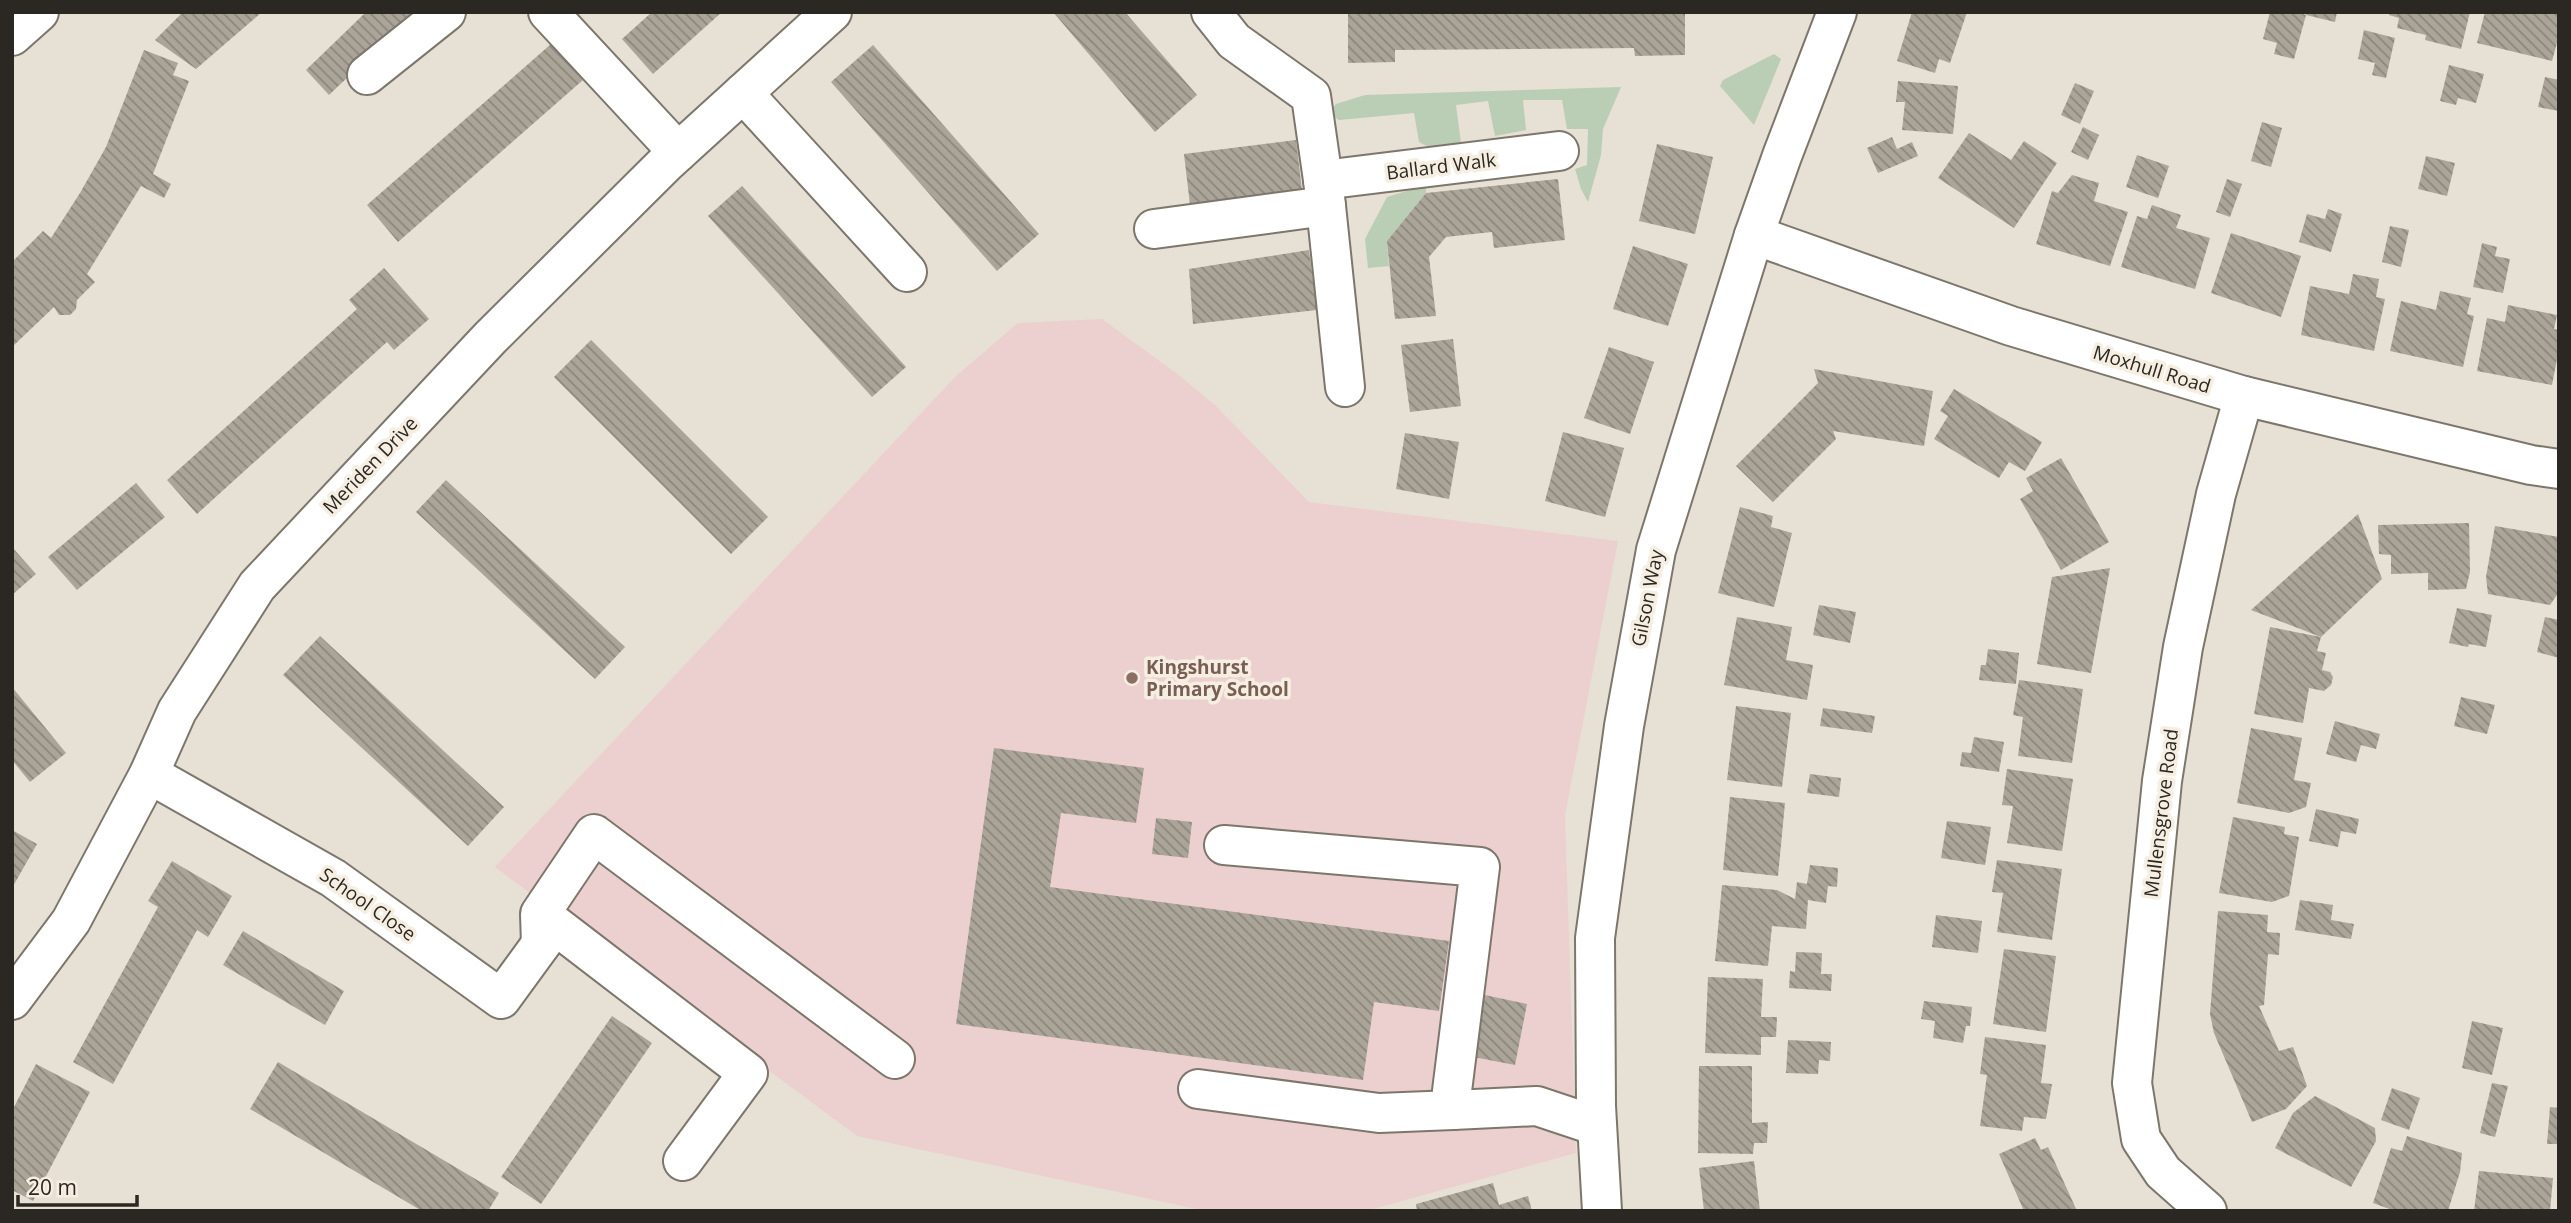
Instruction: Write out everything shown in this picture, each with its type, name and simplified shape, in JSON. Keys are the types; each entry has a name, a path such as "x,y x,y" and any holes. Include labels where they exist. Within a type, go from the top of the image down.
{"street":[{"path":"12,36 39,12"},
{"path":"367,75 446,12"},
{"path":"548,12 678,152"},
{"name":"Meriden Drive","path":"12,1000 72,921 149,774 177,711 257,586 490,338 678,152 832,12"},
{"path":"1211,12 1234,41 1311,96 1345,387"},
{"name":"Gilson Way","path":"1602,1211 1597,1126 1595,938 1624,726 1656,550 1754,235 1837,12"},
{"path":"743,93 907,272"},
{"name":"Ballard Walk","path":"1154,229 1324,193 1559,151"},
{"name":"Moxhull Road","path":"1754,235 2011,326 2244,396 2531,465 2559,468"},
{"name":"Mullensgrove Road","path":"2207,1211 2163,1172 2141,1139 2132,1083 2162,781 2183,646 2216,494 2244,396"},
{"name":"School Close","path":"149,774 333,878 501,999 548,934"},
{"path":"683,1161 748,1073 548,934 540,914 594,834 894,1059"},
{"path":"1224,845 1480,867 1452,1091 1452,1110"},
{"path":"1198,1089 1379,1113 1537,1106 1597,1126"}],"shaded area":[{"name":"Kingshurst Primary School","path":"1102,319 1216,406 1309,502 1618,541 1565,815 1576,1153 1366,1211 1206,1211 857,1136 495,867 956,376 1018,323"}],"green space":[{"path":"1774,54 1781,59 1754,125 1720,86 1723,80"},
{"path":"1621,87 1603,129 1601,155 1588,202 1575,169 1587,165 1588,129 1567,129 1562,100 1523,100 1526,130 1495,136 1488,101 1456,105 1461,143 1440,148 1419,142 1414,113 1339,120 1328,113 1336,104 1365,95"},
{"path":"1426,185 1426,193 1387,241 1389,266 1368,268 1365,239 1387,197"}],"building":[{"path":"183,12 262,12 196,69 155,40"},
{"path":"366,12 416,12 329,95 306,70"},
{"path":"652,12 722,12 653,74 622,39"},
{"path":"1053,12 1125,12 1197,95 1155,132"},
{"path":"1348,12 1685,12 1685,55 1635,56 1634,48 1395,50 1395,62 1348,63"},
{"path":"1912,12 1967,12 1950,63 1939,59 1935,73 1897,61"},
{"path":"2270,12 2297,12 2306,15 2294,59 2274,54 2277,43 2263,39"},
{"path":"2306,12 2337,12 2335,22 2306,15"},
{"path":"2390,12 2470,12 2461,49 2425,40 2426,35 2397,28 2399,18 2389,15"},
{"path":"2485,12 2559,12 2559,36 2552,61 2477,43"},
{"path":"2364,30 2395,38 2386,78 2372,75 2375,63 2358,59"},
{"path":"551,44 583,80 398,242 367,205"},
{"path":"873,45 1039,234 997,271 831,82"},
{"path":"144,50 178,63 173,75 189,81 153,174 171,184 164,198 141,186 87,274 95,282 77,300 76,309 70,315 59,315 54,307 12,347 12,262 43,231 51,238 80,193 106,147"},
{"path":"2449,65 2484,74 2476,103 2458,98 2456,105 2440,101"},
{"path":"2545,77 2559,80 2559,111 2538,107"},
{"path":"1898,81 1958,86 1953,134 1902,130 1905,102 1896,102"},
{"path":"2075,83 2094,91 2080,124 2061,115"},
{"path":"2262,122 2282,128 2271,167 2251,161"},
{"path":"2083,127 2099,135 2088,160 2071,152"},
{"path":"1969,133 2011,160 2024,141 2057,163 2014,228 1938,178"},
{"path":"1892,137 1897,149 1912,142 1918,156 1878,173 1867,148"},
{"path":"1296,140 1302,190 1190,205 1184,154"},
{"path":"1657,144 1713,157 1695,234 1639,221"},
{"path":"2137,155 2169,166 2158,198 2126,187"},
{"path":"2426,156 2455,163 2447,196 2418,189"},
{"path":"2072,175 2099,183 2094,201 2128,212 2110,266 2036,244 2052,191 2058,193"},
{"path":"1558,179 1565,240 1494,248 1492,232 1446,237 1429,257 1436,316 1395,319 1387,241 1426,193"},
{"path":"2227,179 2242,184 2230,217 2216,212"},
{"path":"742,186 906,367 872,397 708,216"},
{"path":"2152,205 2181,215 2176,228 2210,238 2195,289 2121,267 2137,216 2147,219"},
{"path":"2328,209 2342,214 2331,252 2299,242 2307,214 2325,219"},
{"path":"2390,226 2409,230 2401,267 2382,262"},
{"path":"2231,233 2301,256 2281,317 2211,293"},
{"path":"2482,243 2497,247 2495,256 2510,259 2503,293 2473,287"},
{"path":"1633,246 1688,264 1668,326 1613,309"},
{"path":"1309,250 1317,310 1193,324 1189,269"},
{"path":"384,268 429,319 394,350 387,342 197,514 167,480 357,309 349,300"},
{"path":"2353,274 2379,279 2376,297 2385,299 2374,351 2301,335 2310,286 2349,294"},
{"path":"2440,291 2471,298 2467,314 2474,316 2463,367 2390,351 2401,301 2436,310"},
{"path":"2508,305 2557,315 2554,329 2559,330 2559,349 2552,385 2477,371 2487,318 2505,322"},
{"path":"1453,339 1461,406 1410,412 1401,345"},
{"path":"591,340 768,517 731,554 554,377"},
{"path":"1609,347 1654,362 1630,434 1584,418"},
{"path":"1814,369 1933,391 1924,446 1833,431 1836,439 1773,502 1736,466 1818,383"},
{"path":"1954,389 2042,442 2025,471 2009,462 1999,478 1934,439 1948,416 1940,411"},
{"path":"1563,432 1624,448 1605,517 1545,501"},
{"path":"1405,433 1459,442 1449,499 1396,489"},
{"path":"2061,458 2109,542 2061,570 2020,499 2033,491 2026,478"},
{"path":"446,480 625,647 595,679 416,512"},
{"path":"136,483 165,517 77,590 48,557"},
{"path":"1740,507 1773,516 1771,527 1792,533 1774,607 1718,593"},
{"path":"2358,514 2382,579 2321,637 2251,610"},
{"path":"2469,523 2470,572 2466,589 2428,590 2428,573 2391,574 2391,555 2379,554 2378,525"},
{"path":"2495,526 2559,537 2559,592 2550,605 2488,594 2486,577"},
{"path":"12,547 36,574 12,595"},
{"path":"2110,568 2091,673 2037,664 2052,577"},
{"path":"1819,605 1856,612 1850,643 1813,635"},
{"path":"2457,608 2492,615 2486,647 2449,643"},
{"path":"1737,617 1792,627 1786,660 1813,665 1807,700 1724,685"},
{"path":"2545,617 2559,620 2559,658 2537,652"},
{"path":"2270,627 2321,637 2317,651 2326,653 2322,670 2330,672 2333,677 2331,685 2324,691 2309,688 2303,723 2254,714"},
{"path":"320,636 504,807 468,846 283,675"},
{"path":"1988,649 2019,653 2016,684 1979,680 1981,665 1986,665"},
{"path":"2019,680 2083,689 2072,763 2018,756 2023,717 2013,715"},
{"path":"12,687 66,753 30,782 12,760"},
{"path":"2461,697 2495,705 2487,734 2454,726"},
{"path":"1736,706 1791,713 1782,787 1727,780"},
{"path":"1823,708 1875,716 1872,733 1820,726"},
{"path":"2335,721 2380,734 2376,749 2361,745 2356,762 2326,754"},
{"path":"2251,728 2302,738 2294,780 2311,783 2306,807 2289,813 2237,803"},
{"path":"1974,737 2004,742 1999,772 1960,766 1962,752 1971,753"},
{"path":"994,748 1144,768 1136,823 1061,813 1050,887 1449,941 1439,1011 1374,1002 1363,1080 956,1024"},
{"path":"2007,769 2073,779 2062,851 2007,843 2013,806 2002,805"},
{"path":"1810,774 1841,778 1839,797 1807,793"},
{"path":"1730,797 1785,803 1778,876 1723,870"},
{"path":"2316,809 2359,819 2356,834 2341,831 2338,847 2309,841"},
{"path":"2233,817 2285,827 2284,834 2299,837 2289,896 2272,902 2219,893"},
{"path":"1156,818 1192,822 1188,858 1152,854"},
{"path":"1947,821 1991,827 1985,865 1941,858"},
{"path":"12,830 37,844 12,888"},
{"path":"1997,860 2062,869 2052,940 1997,932 2003,893 1992,892"},
{"path":"172,861 232,896 208,937 197,930 113,1084 73,1062 158,907 148,901"},
{"path":"1810,865 1838,868 1837,887 1828,886 1826,903 1808,900 1806,929 1772,926 1768,966 1715,961 1722,885 1777,890 1795,899 1797,882 1807,884"},
{"path":"2300,900 2333,905 2331,920 2354,924 2351,939 2295,930"},
{"path":"2218,911 2268,915 2267,932 2280,933 2279,955 2268,954 2264,1005 2259,1006 2279,1051 2293,1047 2307,1086 2286,1109 2252,1122 2214,1033 2210,1014"},
{"path":"1936,915 1982,921 1978,953 1932,947"},
{"path":"243,931 344,991 325,1025 223,965"},
{"path":"2004,949 2056,956 2046,1032 1993,1024"},
{"path":"1796,952 1822,953 1821,974 1832,974 1831,991 1789,988 1790,971 1795,972"},
{"path":"1708,977 1763,979 1761,1017 1777,1017 1776,1037 1761,1037 1761,1055 1705,1053"},
{"path":"1480,994 1527,1004 1515,1065 1468,1056"},
{"path":"1924,1001 1972,1007 1970,1026 1966,1026 1963,1043 1933,1038 1935,1021 1921,1019"},
{"path":"612,1016 652,1043 541,1204 501,1177"},
{"path":"2472,1021 2503,1028 2492,1075 2462,1068"},
{"path":"1985,1037 2046,1045 2041,1083 2052,1084 2046,1119 2024,1117 2022,1131 1980,1126 1987,1075 1980,1074"},
{"path":"1788,1040 1831,1042 1830,1061 1819,1060 1818,1074 1786,1073"},
{"path":"278,1062 499,1193 488,1211 422,1211 250,1109"},
{"path":"36,1064 90,1092 33,1201 12,1190 12,1111"},
{"path":"1699,1066 1752,1066 1752,1123 1768,1122 1767,1143 1754,1143 1753,1154 1698,1153"},
{"path":"2492,1083 2508,1086 2495,1137 2480,1133"},
{"path":"2392,1088 2420,1098 2409,1130 2381,1120"},
{"path":"2315,1096 2375,1128 2376,1141 2351,1187 2275,1148 2293,1113"},
{"path":"2550,1107 2559,1108 2559,1144 2547,1144"},
{"path":"2407,1136 2462,1153 2460,1172 2448,1211 2395,1211 2373,1203 2391,1148 2402,1151"},
{"path":"2035,1138 2041,1150 2048,1147 2077,1211 2024,1211 1999,1154"},
{"path":"1754,1161 1760,1211 1704,1211 1699,1168"},
{"path":"2479,1171 2553,1178 2550,1211 2474,1211"},
{"path":"1493,1183 1499,1205 1528,1196 1532,1211 1417,1211 1416,1204"}],"place":[{"name":"Kingshurst Primary School","path":"1132,678"}]}
